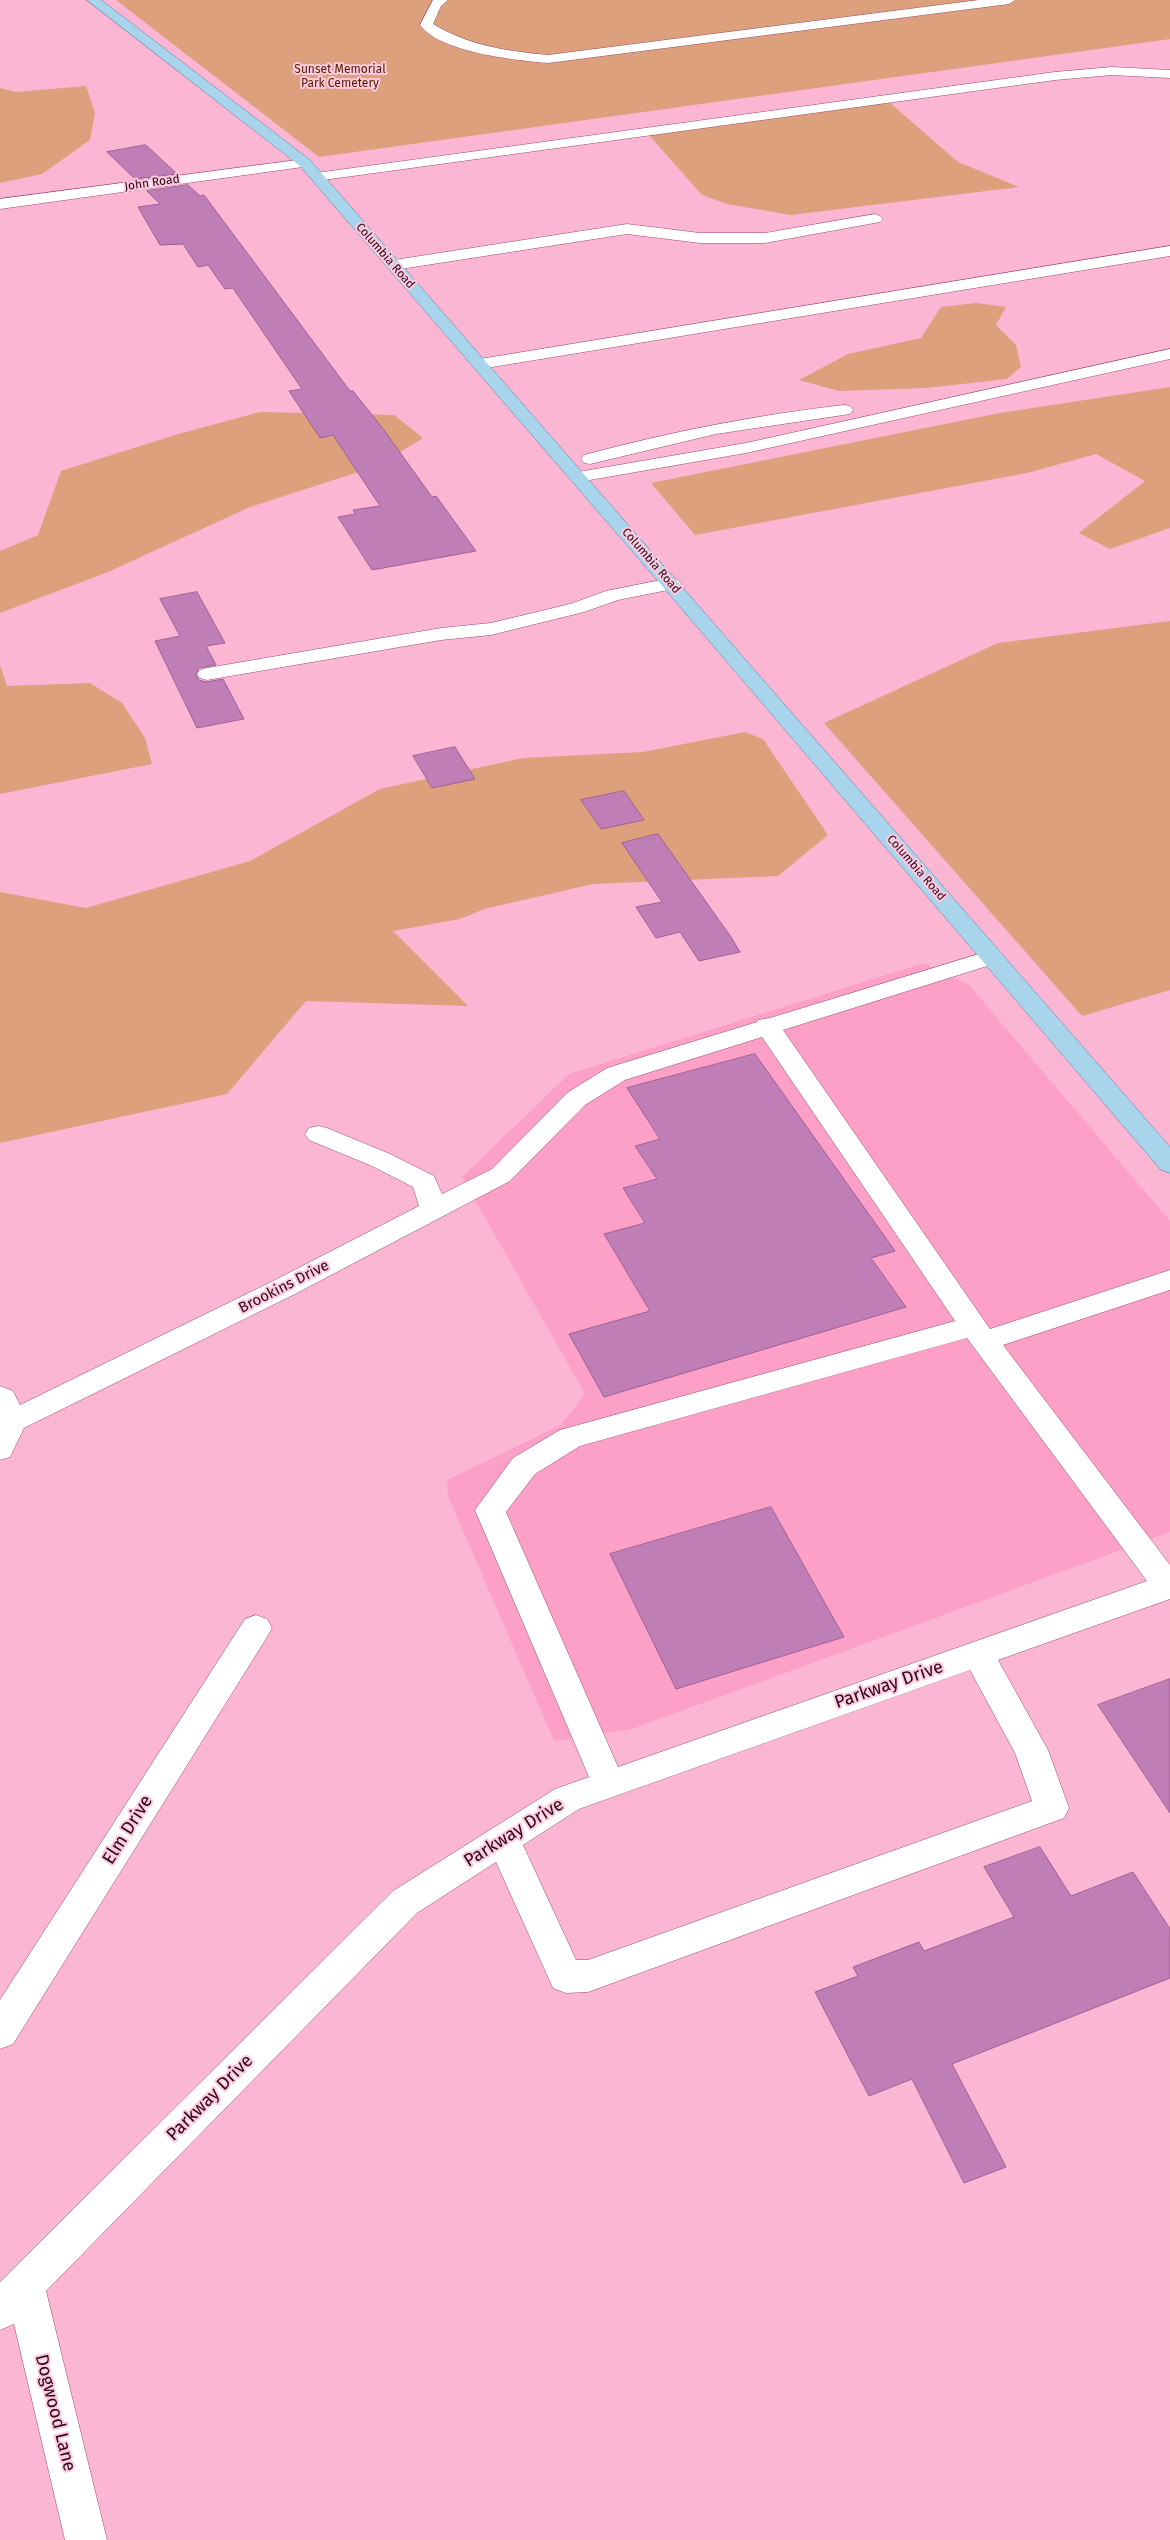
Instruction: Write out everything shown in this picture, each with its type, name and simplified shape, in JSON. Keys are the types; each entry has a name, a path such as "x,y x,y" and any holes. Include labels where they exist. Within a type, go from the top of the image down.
{"main road":[{"name":"Columbia Road","path":"93,0 305,163 671,584 1170,1164"}],"street":[{"path":"442,0 436,4 426,25 449,41 486,53 548,59 1009,0"},
{"path":"316,177 1055,76 1112,71 1170,74"},
{"name":"John Road","path":"0,204 305,163"},
{"path":"394,265 626,229 700,238 765,238 875,219"},
{"path":"480,364 1170,250"},
{"path":"573,471 746,448 1170,354"},
{"path":"573,471 660,439 729,425 788,416 896,405 935,407"},
{"path":"729,425 748,432 753,439 746,448"},
{"path":"207,674 441,634 491,629 577,608 613,594 671,584"},
{"name":"Brookins Drive","path":"4,1415 285,1287 501,1175 576,1099 616,1074 768,1025 992,957"},
{"path":"768,1025 979,1334 1169,1586"},
{"path":"318,1134 381,1160 425,1182 434,1210"},
{"path":"609,1784 490,1510 524,1466 570,1438 979,1334 1170,1280"},
{"path":"0,1449 4,1415"},
{"name":"Parkway Drive","path":"12,2298 405,1902 567,1799 1169,1586"},
{"name":"Elm Drive","path":"0,2032 256,1628"},
{"path":"503,1839 566,1977 588,1976 1052,1808 1030,1750 978,1654"},
{"name":"Dogwood Lane","path":"12,2298 86,2540"}],"shaded area":[{"path":"924,963 969,985 1170,1221 1170,1532 632,1729 554,1741 448,1496 447,1480 561,1425 585,1394 462,1177 569,1074"}],"green space":[{"name":"Sunset Memorial Park Cemetery","path":"116,0 1170,0 1170,39 319,157"},
{"path":"86,86 95,113 90,140 42,174 0,183 0,88 16,92"},
{"path":"889,102 958,162 1019,187 791,215 727,204 702,195 648,134"},
{"path":"976,303 1006,307 996,325 1016,345 1021,367 1007,379 926,388 839,391 799,380 848,354 921,338 941,307"},
{"path":"1170,387 1170,528 1110,549 1079,533 1145,481 1096,454 1027,473 695,535 651,483 1000,413"},
{"path":"260,412 394,415 423,438 377,466 250,507 108,572 0,613 0,551 38,535 61,471 175,435"},
{"path":"1170,621 1170,990 1082,1016 824,723 998,643"},
{"path":"0,665 7,686 90,683 122,703 145,738 152,764 0,794"},
{"path":"745,732 763,739 828,835 778,876 593,884 484,909 460,919 393,931 468,1006 306,1001 227,1094 0,1143 0,892 86,908 250,861 380,789 523,758 643,752"}],"building":[{"path":"146,145 177,174 135,179 107,152"},
{"path":"188,185 200,196 204,195 350,391 353,391 384,430 432,497 436,496 476,551 372,570 338,517 355,514 353,510 380,506 333,435 320,438 289,391 302,389 233,288 225,289 208,265 198,267 183,244 160,245 138,207 160,204 147,191"},
{"path":"197,592 225,643 206,646 216,665 199,668 196,675 199,680 206,682 223,679 244,719 197,728 155,641 180,636 160,599"},
{"path":"455,747 475,779 432,788 413,756"},
{"path":"624,791 644,820 601,829 581,800"},
{"path":"658,834 740,952 699,961 680,932 656,938 636,907 662,902 622,843"},
{"path":"755,1054 895,1251 871,1258 906,1307 604,1397 569,1334 650,1311 604,1234 645,1223 623,1188 657,1179 635,1146 660,1139 627,1088"},
{"path":"771,1507 844,1637 676,1689 610,1554"},
{"path":"1170,1679 1170,1813 1098,1705"},
{"path":"1040,1847 1071,1896 1133,1872 1170,1929 1170,1978 952,2064 1006,2167 964,2183 912,2079 869,2096 815,1992 858,1976 853,1967 919,1942 924,1951 1014,1917 984,1867"}]}
